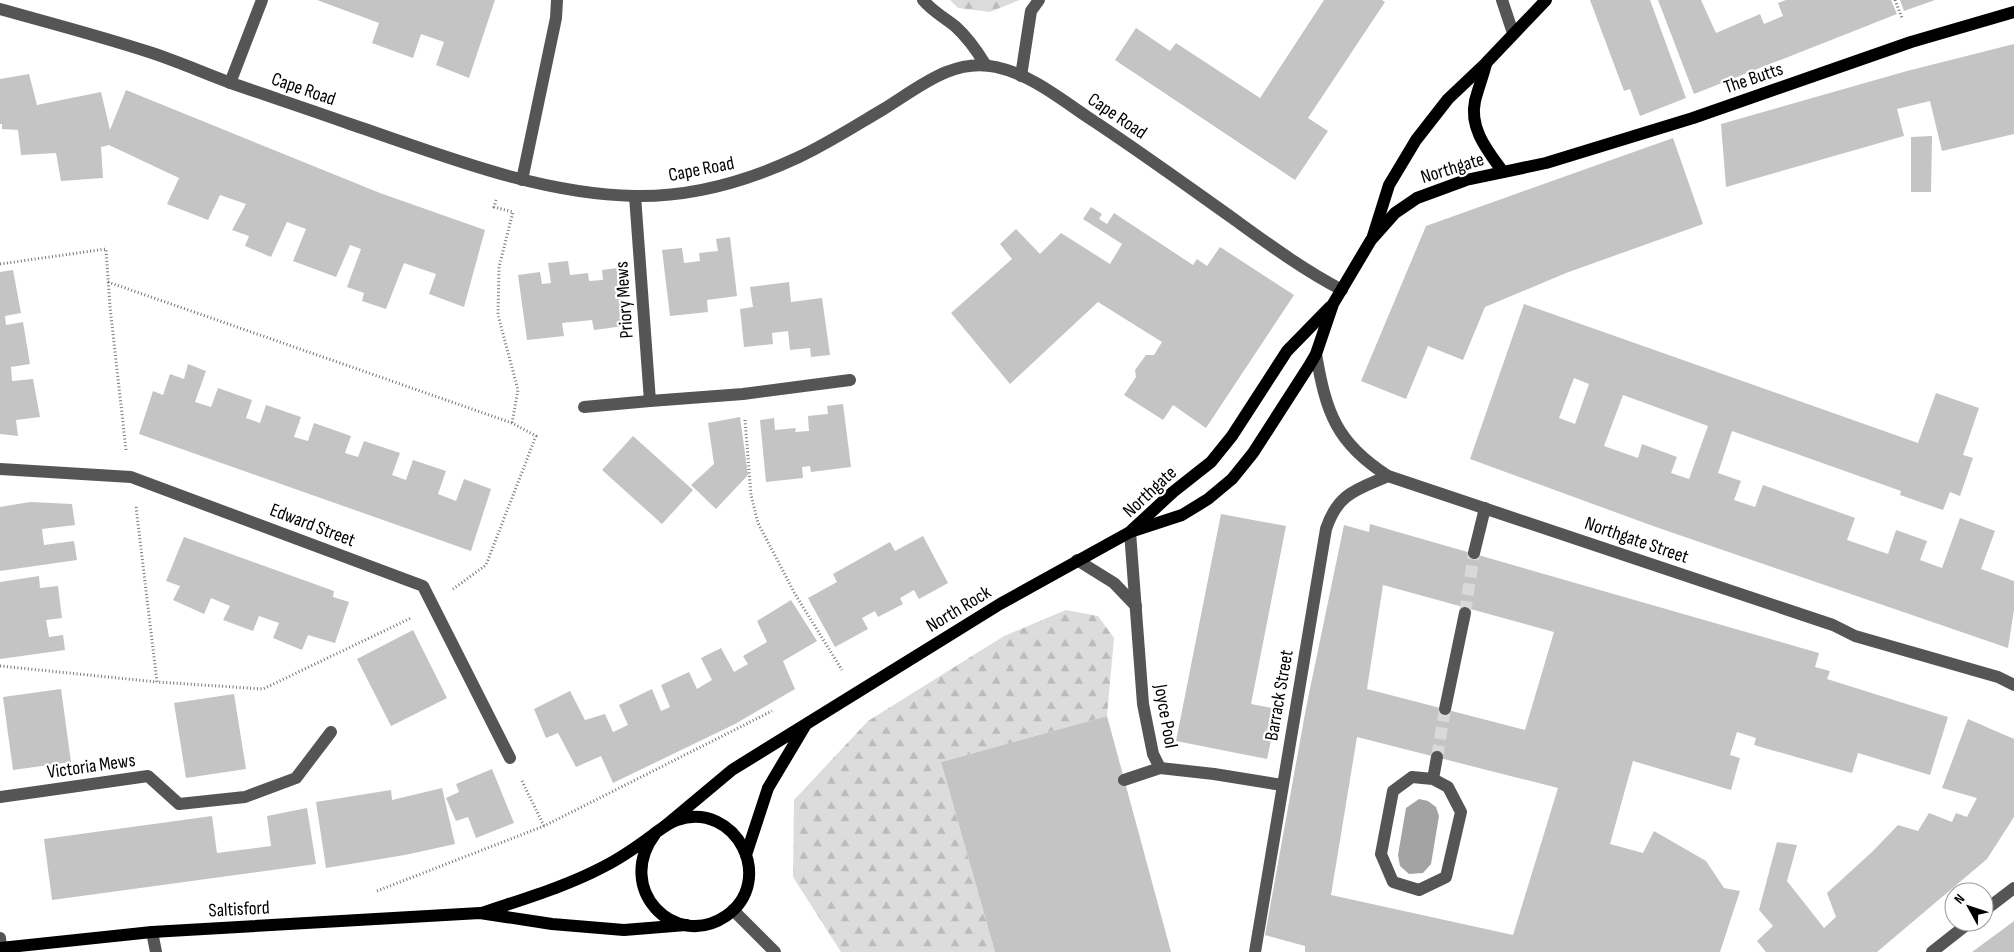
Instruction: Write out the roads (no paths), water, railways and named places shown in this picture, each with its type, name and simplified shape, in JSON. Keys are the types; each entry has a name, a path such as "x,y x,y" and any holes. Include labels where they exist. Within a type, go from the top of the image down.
{"main road":[{"name":"Northgate","path":"1371,240 1389,185 1416,140 1448,99 1546,0"},
{"name":"The Butts","path":"1503,172 1546,163 1693,118 1911,42 2014,12"},
{"name":"Northgate","path":"1130,532 1173,492 1211,462 1232,436 1287,351 1333,304 1371,240 1395,213 1417,198 1466,180 1503,172 1483,143 1474,115 1475,102 1486,62"},
{"name":"Northgate","path":"1130,532 1182,516 1208,499 1232,479 1253,452 1316,354 1333,304"},
{"name":"North Rock","path":"660,830 732,770 1000,604 1130,532"},
{"name":"North Rock","path":"746,855 768,788 812,720"},
{"path":"480,913 548,891 604,867 675,820 699,817 716,821 736,836 746,855 749,870 748,884 742,898 726,916 711,923 694,926 670,920 653,906 643,886 641,865 643,854 660,830"},
{"path":"480,913 552,924 624,930 686,924"},
{"name":"Saltisford","path":"0,944 152,932 480,913"}],"street":[{"path":"230,83 262,0"},
{"path":"522,180 556,18 557,0"},
{"path":"923,0 929,8 956,27 974,46 985,64"},
{"path":"1021,76 1032,11 1039,0"},
{"path":"1502,0 1513,33"},
{"name":"Cape Road","path":"0,9 152,53 230,83 522,180 586,191 635,196 683,193 721,186 760,174 803,156 936,76 955,69 985,64 1011,70 1021,76 1138,151 1292,261 1342,290"},
{"name":"Priory Mews","path":"635,196 650,401"},
{"name":"Northgate Street","path":"1316,354 1322,387 1339,433 1369,464 1388,476 1833,625 1855,636 1998,677 2014,685"},
{"path":"584,407 743,394 850,380"},
{"name":"Edward Street","path":"0,469 131,478 423,586 510,758"},
{"name":"Barrack Street","path":"1255,952 1326,529 1331,514 1342,500 1356,489 1388,476"},
{"path":"1474,553 1485,508"},
{"name":"Joyce Pool","path":"1130,532 1143,704 1152,754 1160,768 1214,774 1282,785"},
{"path":"1077,560 1114,583 1136,606"},
{"path":"1444,709 1465,613"},
{"name":"Victoria Mews","path":"0,797 148,776 179,804 245,797 296,778 331,732"},
{"path":"1433,779 1437,757"},
{"path":"1124,780 1160,768"},
{"path":"1412,777 1433,779 1448,787 1461,812 1446,877 1420,890 1393,882 1381,854 1393,792 1412,777"},
{"path":"1994,903 2014,888"},
{"path":"733,910 774,952"},
{"path":"152,932 156,952"},
{"path":"1932,952 1957,932"}],"tunnel":[{"path":"1465,613 1474,553"},
{"path":"1437,757 1445,709"}]}
